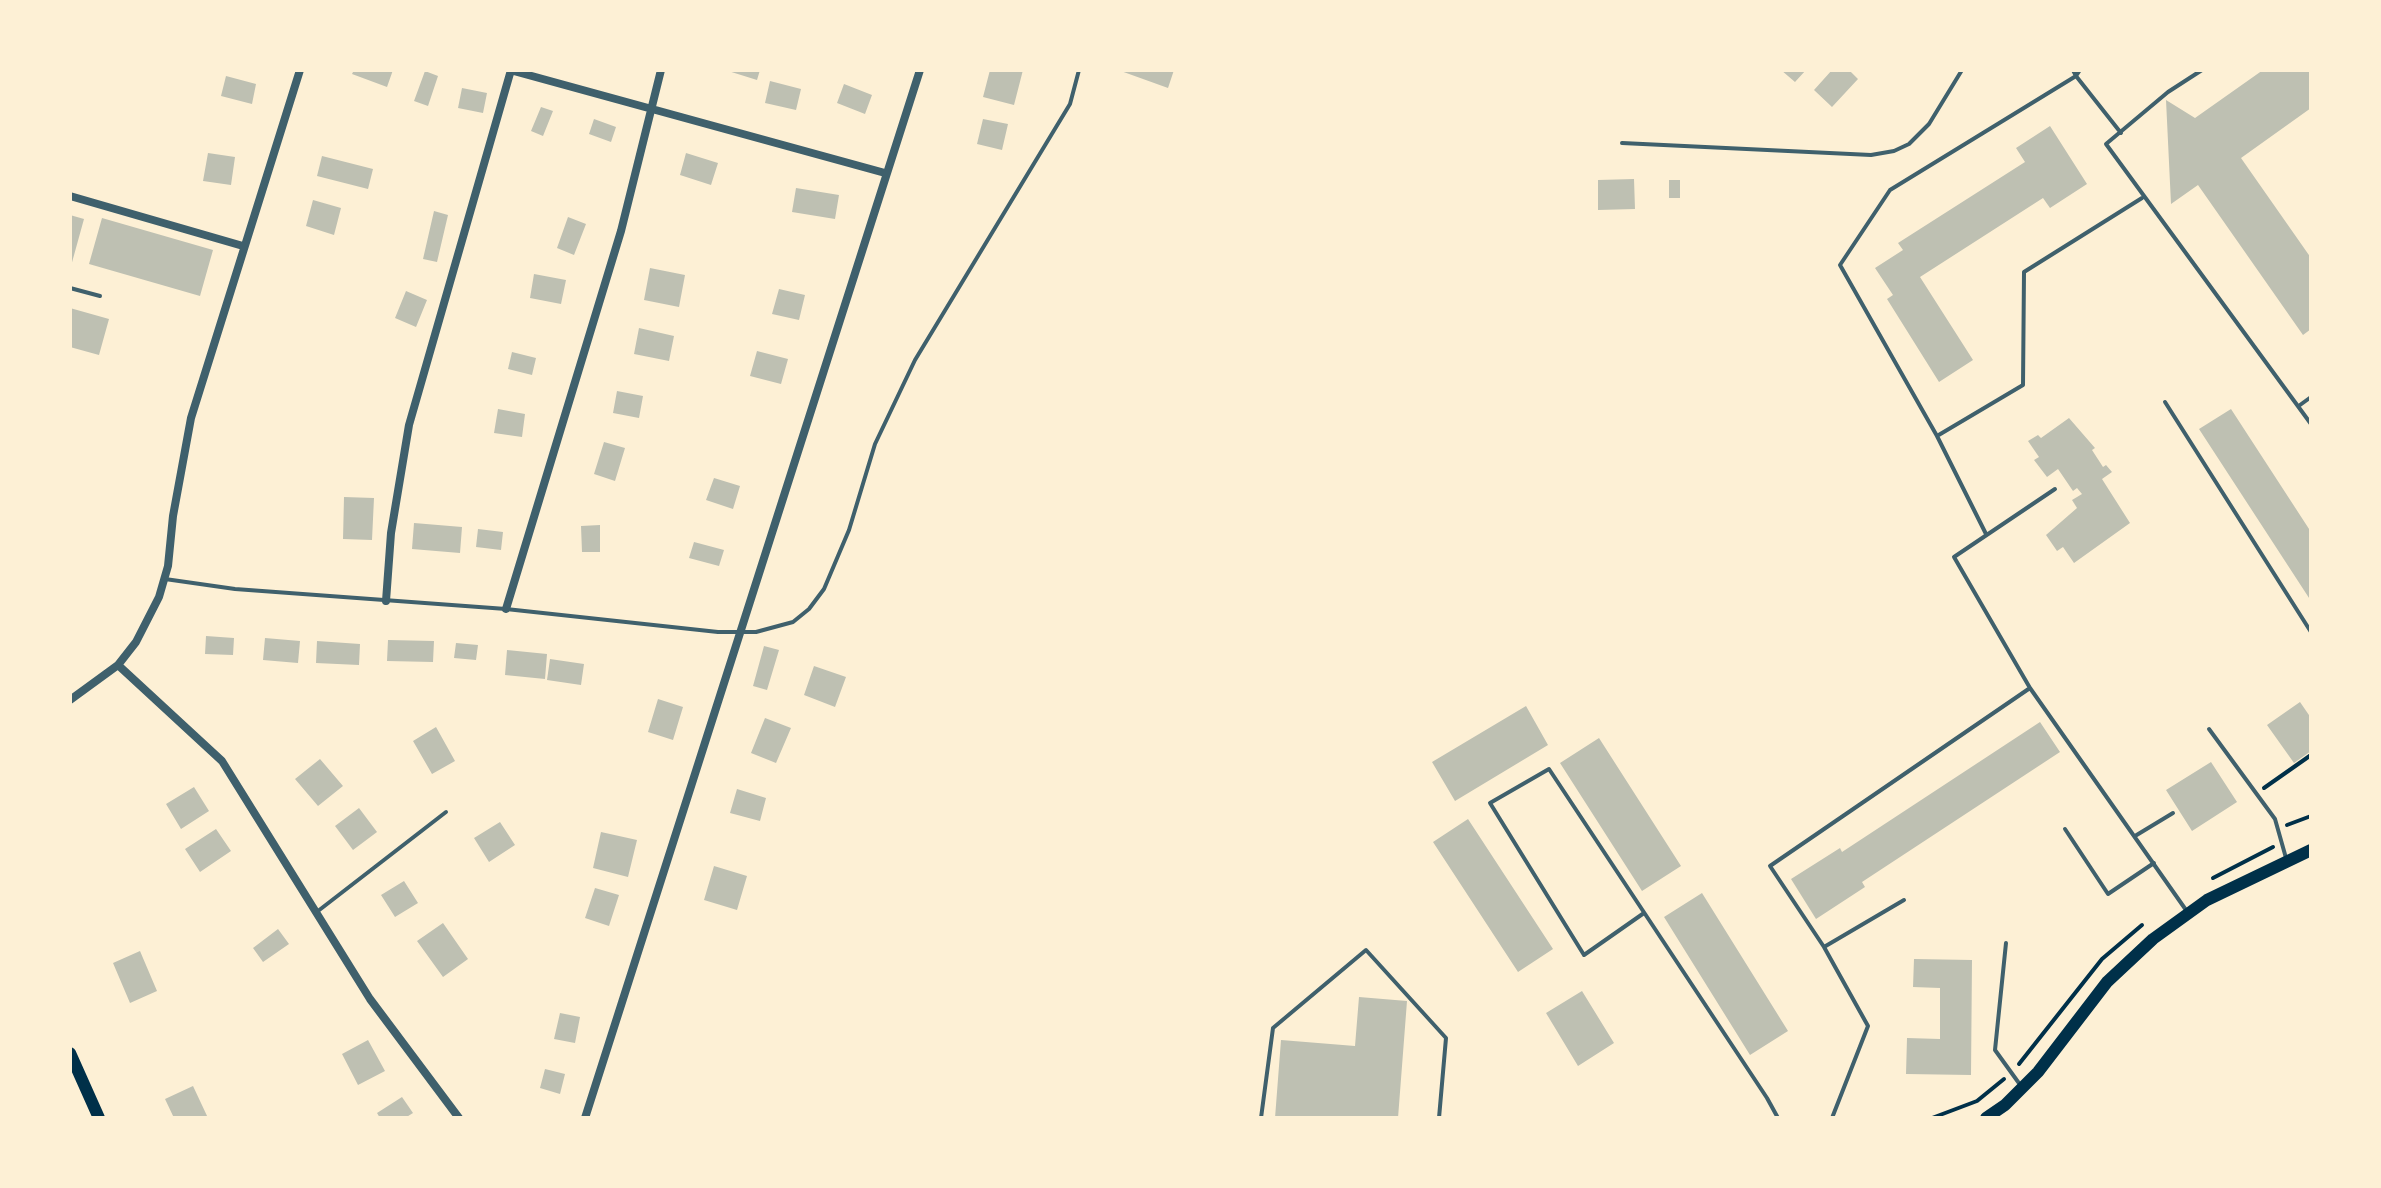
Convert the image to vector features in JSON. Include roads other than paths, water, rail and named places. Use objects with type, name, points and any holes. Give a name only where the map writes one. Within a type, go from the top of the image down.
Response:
[{"type":"main road","points":[[1988,1117],[2022,1088],[2107,982],[2188,912],[2311,850]]},
{"type":"main road","points":[[70,1053],[99,1118]]},
{"type":"street","points":[[70,700],[118,665],[144,628],[165,579],[191,418],[300,70]]},
{"type":"street","points":[[386,601],[391,533],[409,425],[511,70],[885,173]]},
{"type":"street","points":[[506,609],[614,255],[661,70]]},
{"type":"street","points":[[585,1118],[920,70]]},
{"type":"street","points":[[70,196],[243,246]]},
{"type":"street","points":[[118,665],[222,761],[382,1017],[459,1118]]},
{"type":"lane","points":[[165,579],[235,589],[506,609],[742,633],[793,622],[818,600],[842,548],[875,444],[903,383],[949,300],[1070,104],[1079,70]]},
{"type":"lane","points":[[1622,143],[1871,155],[1894,151],[1909,144],[1929,124],[1962,70]]},
{"type":"lane","points":[[1987,534],[1937,436],[1840,265],[1890,190],[2080,70]]},
{"type":"lane","points":[[2202,70],[2168,92],[2106,144],[2142,198],[2300,405],[2311,424]]},
{"type":"lane","points":[[2075,73],[2121,133]]},
{"type":"lane","points":[[1937,436],[2023,385],[2024,272],[2142,198]]},
{"type":"lane","points":[[70,288],[100,296]]},
{"type":"lane","points":[[2300,405],[2311,397]]},
{"type":"lane","points":[[2165,402],[2311,632]]},
{"type":"lane","points":[[2055,489],[1954,557],[2030,688],[2188,912]]},
{"type":"lane","points":[[1832,1118],[1868,1026],[1824,947],[1770,866],[2030,688]]},
{"type":"lane","points":[[2209,729],[2278,829],[2287,860]]},
{"type":"lane","points":[[1644,913],[1584,955],[1490,803],[1549,769],[1644,913],[1778,1118]]},
{"type":"lane","points":[[316,913],[446,812]]},
{"type":"lane","points":[[2135,836],[2173,813]]},
{"type":"lane","points":[[2065,829],[2108,894],[2154,863]]},
{"type":"lane","points":[[1824,947],[1904,900]]},
{"type":"lane","points":[[2006,943],[1995,1050],[2022,1088]]},
{"type":"lane","points":[[1261,1118],[1273,1028],[1366,950],[1446,1038],[1439,1118]]}]
